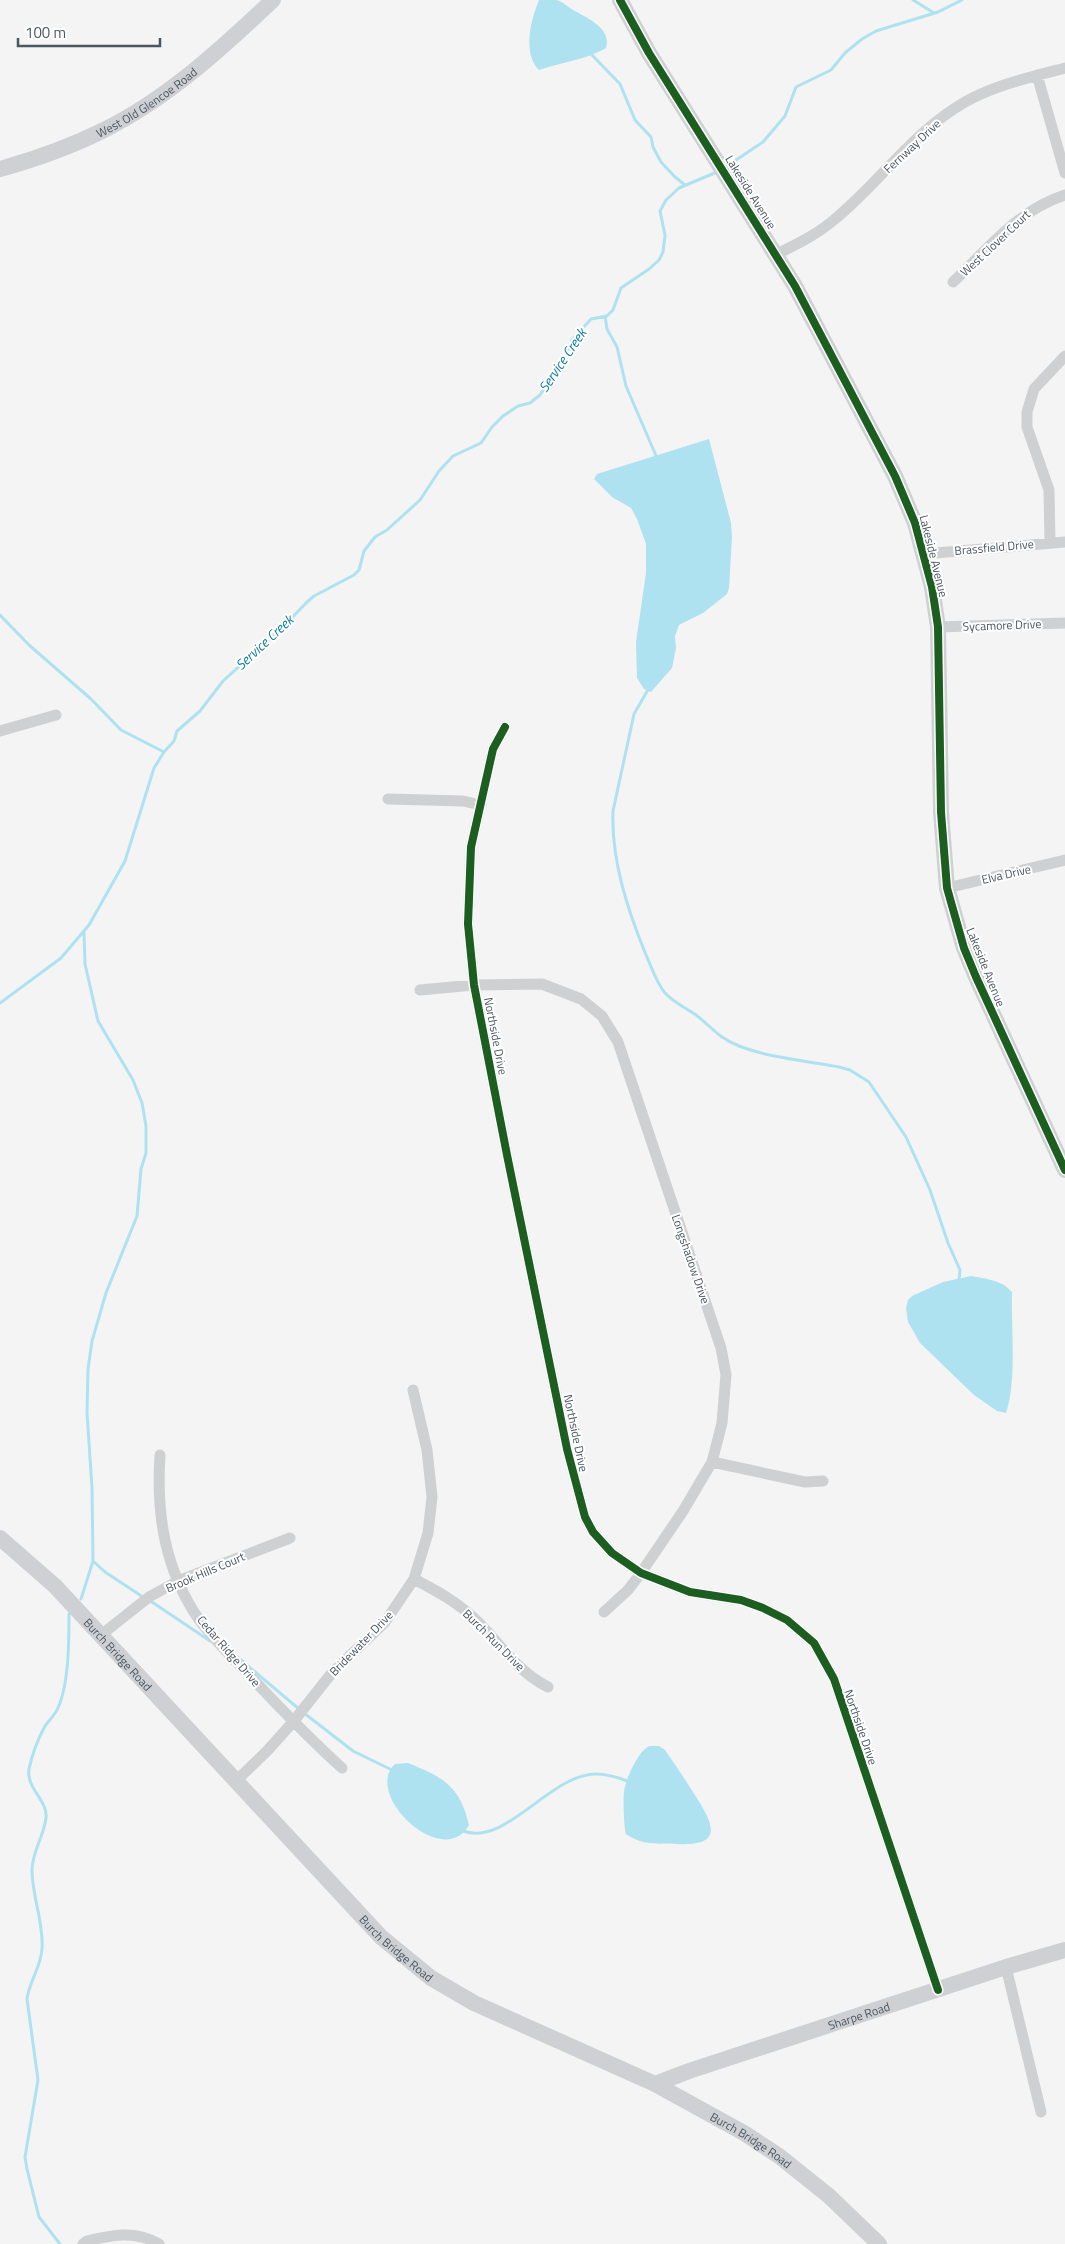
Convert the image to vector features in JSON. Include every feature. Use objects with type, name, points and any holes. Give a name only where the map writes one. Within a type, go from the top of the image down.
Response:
[{"type":"street","name":"West Old Glencoe Road","points":[[0,169],[70,146],[130,116],[190,75],[222,49],[273,0]]},
{"type":"street","name":"Lakeside Avenue","points":[[620,0],[650,53],[777,254],[895,476],[915,523],[924,554],[938,627],[941,812],[947,888],[964,948],[973,970],[1065,1170]]},
{"type":"street","name":"Fernway Drive","points":[[777,254],[811,236],[837,218],[926,131],[944,116],[986,92],[1065,68]]},
{"type":"street","points":[[1038,75],[1065,173]]},
{"type":"street","name":"West Clover Court","points":[[953,282],[1022,216],[1036,206],[1065,194]]},
{"type":"street","points":[[1050,542],[1049,490],[1027,427],[1027,412],[1034,389],[1065,356]]},
{"type":"street","name":"Brassfield Drive","points":[[924,554],[1065,542]]},
{"type":"street","name":"Sycamore Drive","points":[[938,627],[1065,623]]},
{"type":"street","points":[[0,731],[56,715]]},
{"type":"street","name":"Northside Drive","points":[[506,727],[493,749],[471,847],[468,924],[474,985],[567,1449],[585,1517],[593,1532],[612,1553],[641,1573],[690,1592],[741,1600],[764,1608],[787,1620],[814,1643],[834,1679],[938,1990]]},
{"type":"street","points":[[388,799],[454,800],[481,805]]},
{"type":"street","name":"Elva Drive","points":[[947,888],[1065,860]]},
{"type":"street","name":"Longshadow Drive","points":[[420,990],[474,985],[542,984],[581,999],[602,1016],[618,1042],[721,1348],[726,1375],[722,1423],[712,1462],[683,1511],[641,1573],[628,1590],[604,1612]]},
{"type":"street","name":"Bridewater Drive","points":[[236,1781],[293,1722],[331,1674],[385,1622],[414,1579],[428,1533],[432,1497],[427,1450],[413,1390]]},
{"type":"street","name":"Cedar Ridge Drive","points":[[160,1455],[158,1496],[165,1546],[178,1581],[201,1622],[293,1722],[342,1768]]},
{"type":"street","points":[[712,1462],[805,1482],[824,1480]]},
{"type":"street","name":"Burch Bridge Road","points":[[0,1538],[55,1586],[380,1936],[425,1973],[474,2003],[655,2084],[709,2112],[779,2156],[829,2196],[880,2244]]},
{"type":"street","name":"Brook Hills Court","points":[[101,1635],[143,1602],[178,1581],[290,1538]]},
{"type":"street","name":"Burch Run Drive","points":[[414,1579],[443,1594],[461,1607],[478,1622],[519,1667],[548,1687]]},
{"type":"street","name":"Sharpe Road","points":[[655,2084],[689,2071],[1006,1967],[1065,1950]]},
{"type":"street","points":[[1006,1967],[1041,2112]]},
{"type":"street","points":[[83,2244],[87,2241],[117,2234],[143,2237],[159,2244]]},
{"type":"water","points":[[539,0],[556,0],[597,24],[605,35],[607,41],[606,48],[590,55],[539,70],[534,63],[529,45],[533,17]]},
{"type":"water","points":[[709,439],[731,523],[729,588],[727,594],[703,613],[679,625],[675,636],[676,648],[672,668],[651,692],[644,689],[637,678],[636,642],[646,573],[646,544],[631,508],[612,497],[594,479],[597,474]]},
{"type":"water","points":[[971,1276],[999,1282],[1012,1292],[1013,1354],[1011,1386],[1006,1413],[997,1411],[974,1395],[920,1343],[908,1322],[906,1308],[908,1300],[912,1296],[943,1282]]},
{"type":"water","points":[[650,1746],[659,1746],[665,1750],[700,1802],[711,1830],[709,1836],[704,1841],[693,1844],[651,1843],[632,1838],[626,1834],[625,1787],[637,1759]]},
{"type":"water","points":[[408,1763],[440,1778],[455,1792],[461,1801],[469,1825],[457,1837],[442,1839],[426,1834],[410,1823],[397,1809],[389,1793],[388,1777],[395,1764]]},
{"type":"waterway","points":[[913,0],[934,13]]},
{"type":"waterway","name":"Service Creek","points":[[727,166],[763,142],[785,116],[796,87],[831,70],[845,53],[862,39],[876,31],[938,12],[962,0]]},
{"type":"waterway","points":[[592,55],[620,84],[635,120],[651,137],[653,147],[661,162],[685,185]]},
{"type":"waterway","name":"Service Creek","points":[[0,1003],[61,958],[89,925],[125,861],[154,768],[174,741],[177,731],[200,711],[223,681],[285,625],[306,603],[314,596],[354,575],[359,570],[364,551],[375,537],[387,530],[420,500],[439,471],[453,456],[481,443],[492,427],[503,416],[518,406],[530,403],[540,395],[565,357],[572,340],[591,319],[607,316],[613,310],[621,288],[659,260],[663,252],[665,235],[660,211],[666,200],[679,188],[717,172]]},
{"type":"waterway","points":[[605,316],[607,329],[617,347],[626,386],[657,458]]},
{"type":"waterway","points":[[0,615],[29,645],[91,699],[121,730],[164,752]]},
{"type":"waterway","points":[[649,688],[634,714],[613,811],[613,829],[618,866],[627,903],[639,938],[657,980],[668,996],[732,1043],[751,1050],[789,1059],[850,1070],[869,1082],[906,1137],[930,1190],[948,1243],[960,1270],[959,1280]]},
{"type":"waterway","points":[[81,1599],[93,1561],[92,1488],[87,1412],[88,1369],[92,1341],[106,1293],[137,1216],[141,1169],[146,1153],[146,1126],[142,1103],[133,1080],[98,1021],[85,964],[84,933]]},
{"type":"waterway","points":[[93,1561],[105,1572],[143,1597]]},
{"type":"waterway","points":[[149,1600],[210,1641]]},
{"type":"waterway","points":[[60,2244],[39,2217],[25,2157],[38,2080],[27,1999],[40,1962],[42,1949],[41,1929],[32,1870],[46,1818],[44,1806],[31,1783],[29,1769],[40,1736],[57,1711],[62,1698],[68,1662],[69,1614]]},
{"type":"waterway","points":[[241,1660],[299,1709]]},
{"type":"waterway","points":[[304,1713],[353,1751],[392,1770]]},
{"type":"waterway","points":[[463,1831],[479,1833],[495,1829],[512,1820],[562,1785],[579,1777],[600,1774],[630,1782]]},
{"type":"cycle path","points":[[620,0],[649,53],[795,286],[895,476],[915,523],[932,587],[938,627],[941,812],[947,888],[964,948],[976,977],[1065,1170]]},
{"type":"cycle path","points":[[505,727],[493,749],[471,847],[468,924],[474,985],[567,1449],[585,1517],[593,1532],[612,1553],[641,1573],[690,1592],[741,1600],[763,1608],[787,1620],[814,1643],[834,1679],[938,1990]]}]
